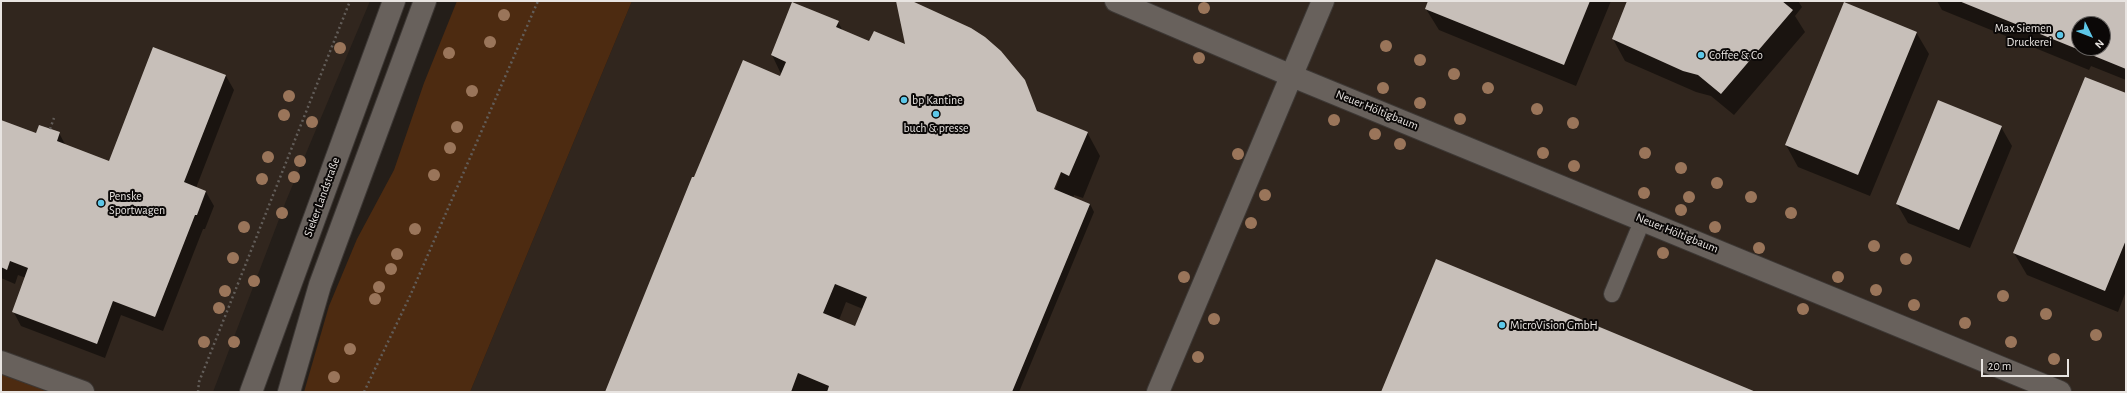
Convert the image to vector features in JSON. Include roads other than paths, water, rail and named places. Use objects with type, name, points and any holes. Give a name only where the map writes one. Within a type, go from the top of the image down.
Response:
[{"type":"street","name":"Sieker Landstraße","points":[[251,392],[394,1]]},
{"type":"street","points":[[289,392],[320,285],[425,1]]},
{"type":"street","name":"Neuer Höltigbaum","points":[[1116,1],[1292,76],[2060,392]]},
{"type":"street","points":[[1158,392],[1323,1]]},
{"type":"street","points":[[1,362],[83,392]]},
{"type":"lane","points":[[1612,294],[1643,220]]},
{"type":"place","name":"Max Siemen Druckerei","points":[[2060,35]]},
{"type":"place","name":"Coffee & Co","points":[[1701,55]]},
{"type":"place","name":"bp Kantine","points":[[904,100]]},
{"type":"place","name":"buch & presse","points":[[936,114]]},
{"type":"place","name":"Penske Sportwagen","points":[[101,203]]},
{"type":"place","name":"MicroVision GmbH","points":[[1502,325]]}]
